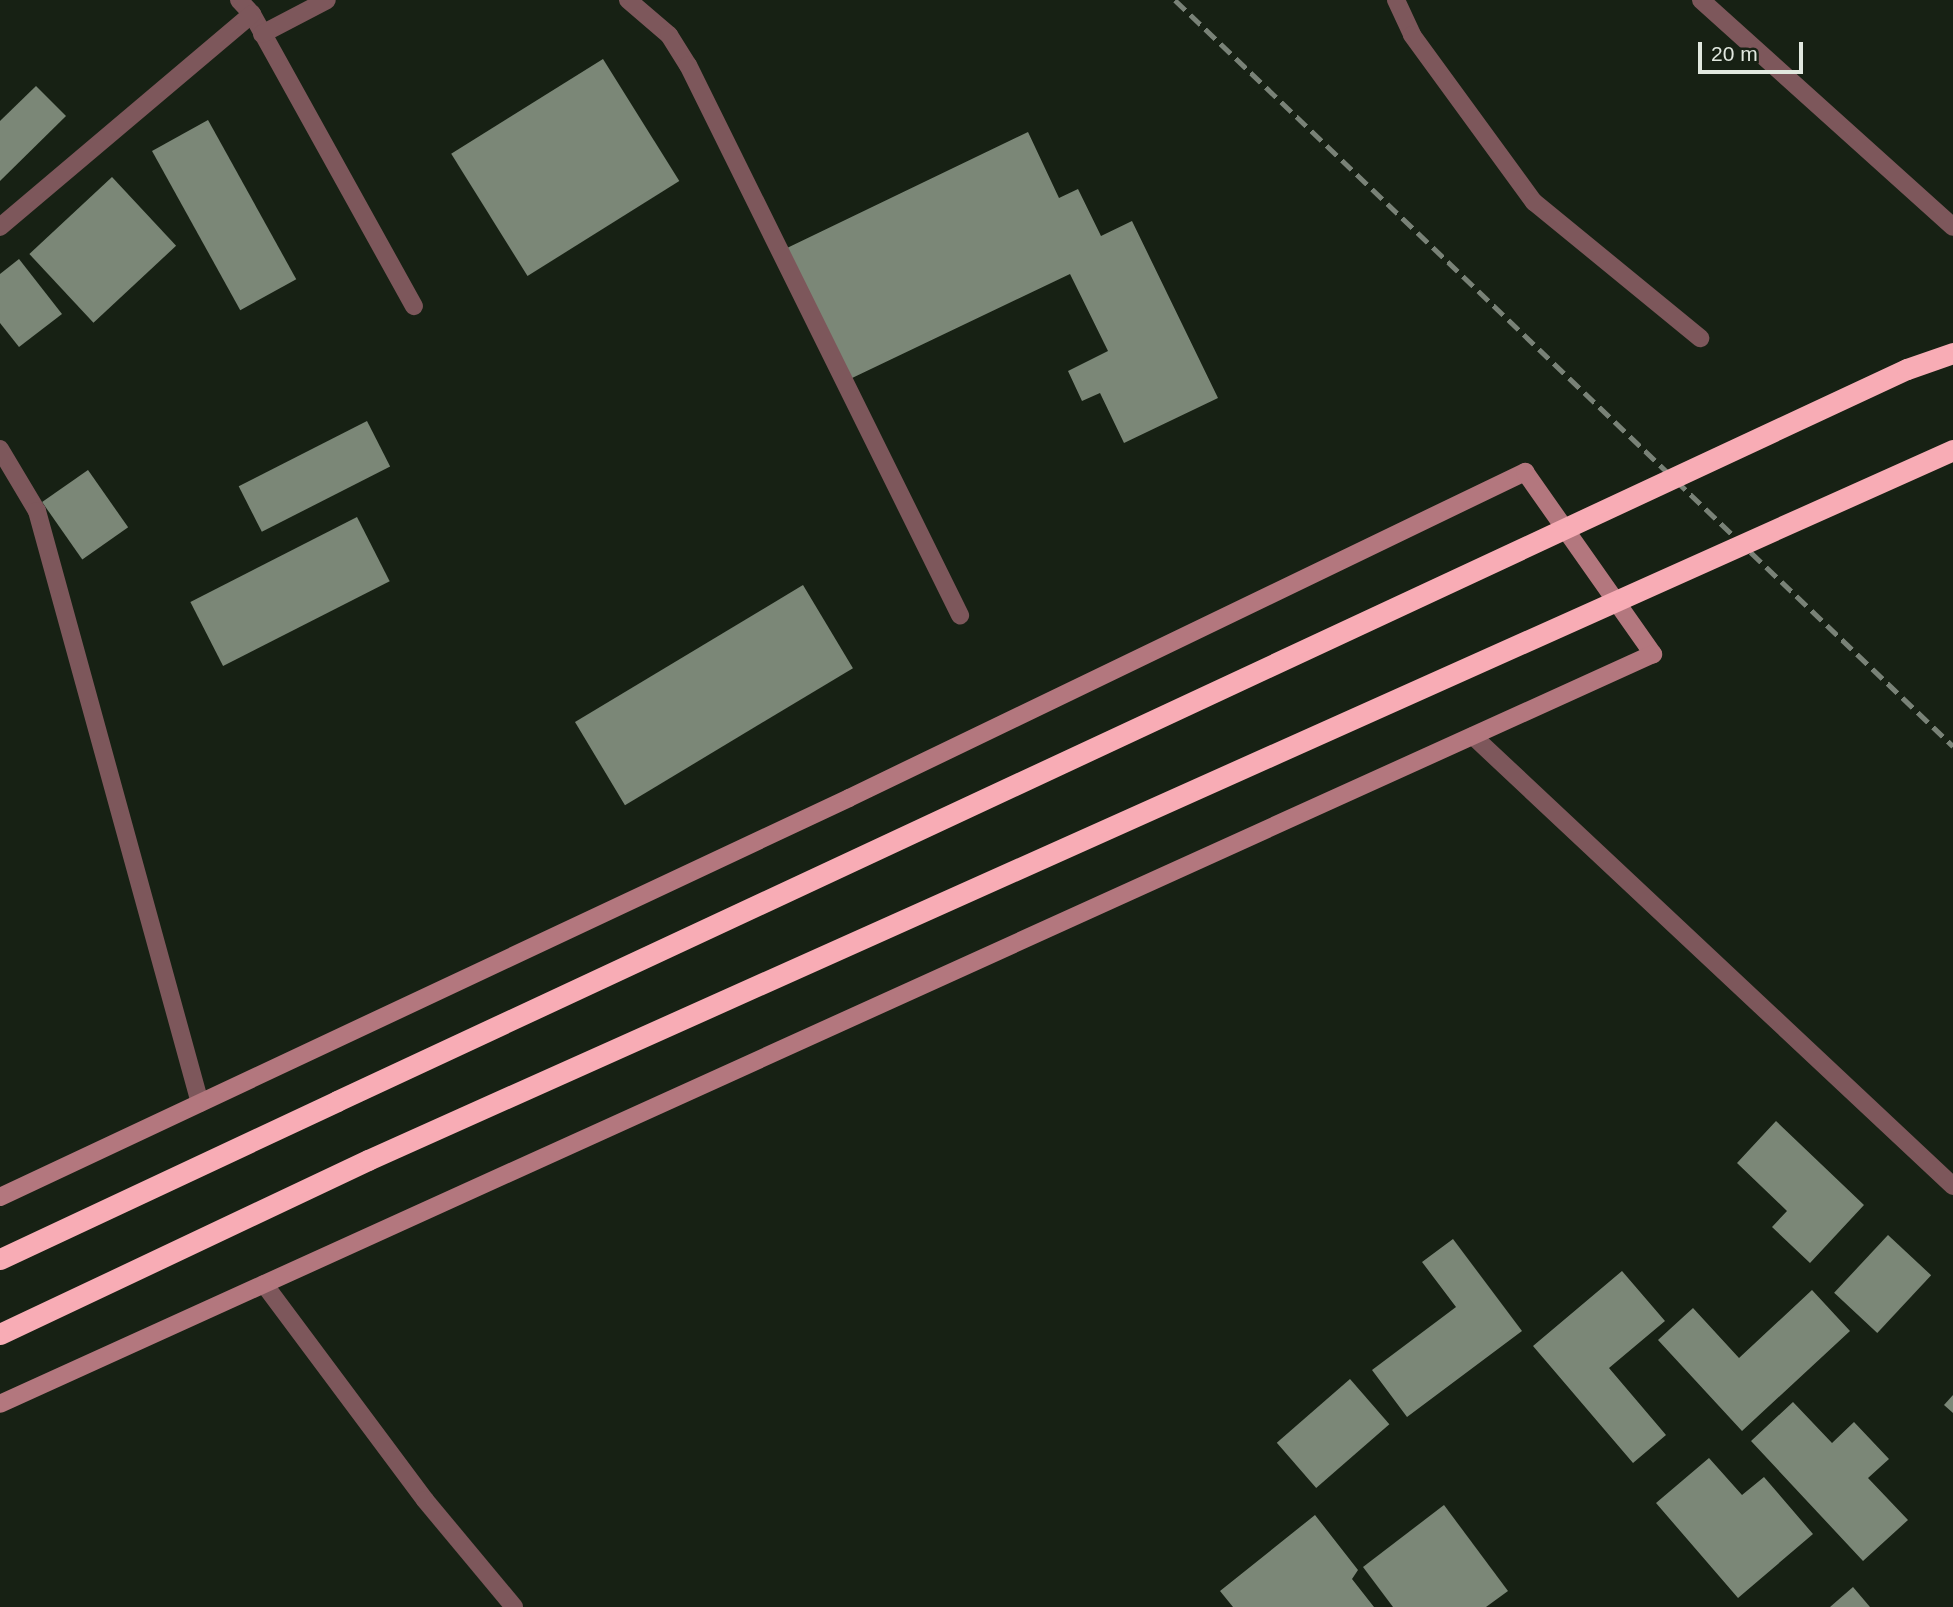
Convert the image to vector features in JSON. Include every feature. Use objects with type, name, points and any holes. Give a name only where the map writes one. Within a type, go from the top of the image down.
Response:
[{"type":"highway","points":[[0,1259],[1907,369],[1953,353]]},
{"type":"highway","points":[[0,1335],[368,1160],[1953,450]]},
{"type":"street","points":[[239,0],[252,14],[414,306]]},
{"type":"street","points":[[262,34],[327,0]]},
{"type":"street","points":[[628,0],[669,35],[688,65],[960,615]]},
{"type":"street","points":[[1396,0],[1412,35],[1534,202],[1700,338]]},
{"type":"street","points":[[1701,0],[1953,227]]},
{"type":"street","points":[[0,227],[252,14]]},
{"type":"street","points":[[0,449],[37,511],[200,1102]]},
{"type":"street","points":[[0,1197],[862,792],[1525,472],[1653,654],[0,1404]]},
{"type":"street","points":[[1473,736],[1953,1186]]},
{"type":"street","points":[[264,1284],[425,1500],[514,1607]]},
{"type":"building","points":[[603,59],[679,181],[528,276],[451,154]]},
{"type":"building","points":[[36,86],[66,116],[0,181],[0,121]]},
{"type":"building","points":[[208,120],[296,279],[240,310],[152,151]]},
{"type":"building","points":[[1028,132],[1059,198],[1078,189],[1101,236],[1132,221],[1218,398],[1124,443],[1100,393],[1082,401],[1068,371],[1108,351],[1070,274],[850,379],[787,248]]},
{"type":"building","points":[[112,177],[176,246],[93,323],[29,254]]},
{"type":"building","points":[[19,259],[62,314],[19,347],[0,323],[0,274]]},
{"type":"building","points":[[367,421],[390,466],[262,532],[239,486]]},
{"type":"building","points":[[88,470],[128,527],[82,559],[42,502]]},
{"type":"building","points":[[357,517],[390,581],[223,666],[190,602]]},
{"type":"building","points":[[803,585],[853,668],[625,805],[575,722]]},
{"type":"building","points":[[1776,1121],[1864,1205],[1810,1263],[1772,1227],[1787,1211],[1737,1163]]},
{"type":"building","points":[[1888,1235],[1931,1275],[1877,1333],[1834,1293]]},
{"type":"building","points":[[1453,1239],[1522,1331],[1407,1417],[1372,1370],[1456,1307],[1422,1262]]},
{"type":"building","points":[[1622,1271],[1665,1321],[1609,1368],[1666,1435],[1633,1463],[1533,1346]]},
{"type":"building","points":[[1812,1290],[1850,1331],[1742,1431],[1658,1340],[1693,1308],[1739,1358]]},
{"type":"building","points":[[1350,1379],[1389,1424],[1316,1488],[1277,1443]]},
{"type":"building","points":[[1953,1395],[1953,1413],[1944,1405]]},
{"type":"building","points":[[1793,1402],[1832,1443],[1854,1422],[1889,1459],[1868,1478],[1908,1520],[1863,1561],[1751,1441]]},
{"type":"building","points":[[1709,1458],[1742,1495],[1764,1477],[1813,1534],[1738,1598],[1656,1503]]},
{"type":"building","points":[[1444,1505],[1508,1591],[1486,1607],[1393,1607],[1363,1567]]},
{"type":"building","points":[[1315,1515],[1358,1570],[1352,1579],[1374,1607],[1233,1607],[1220,1591]]},
{"type":"building","points":[[1853,1587],[1870,1607],[1830,1607]]},
{"type":"railway","points":[[1175,0],[1953,746]]}]
